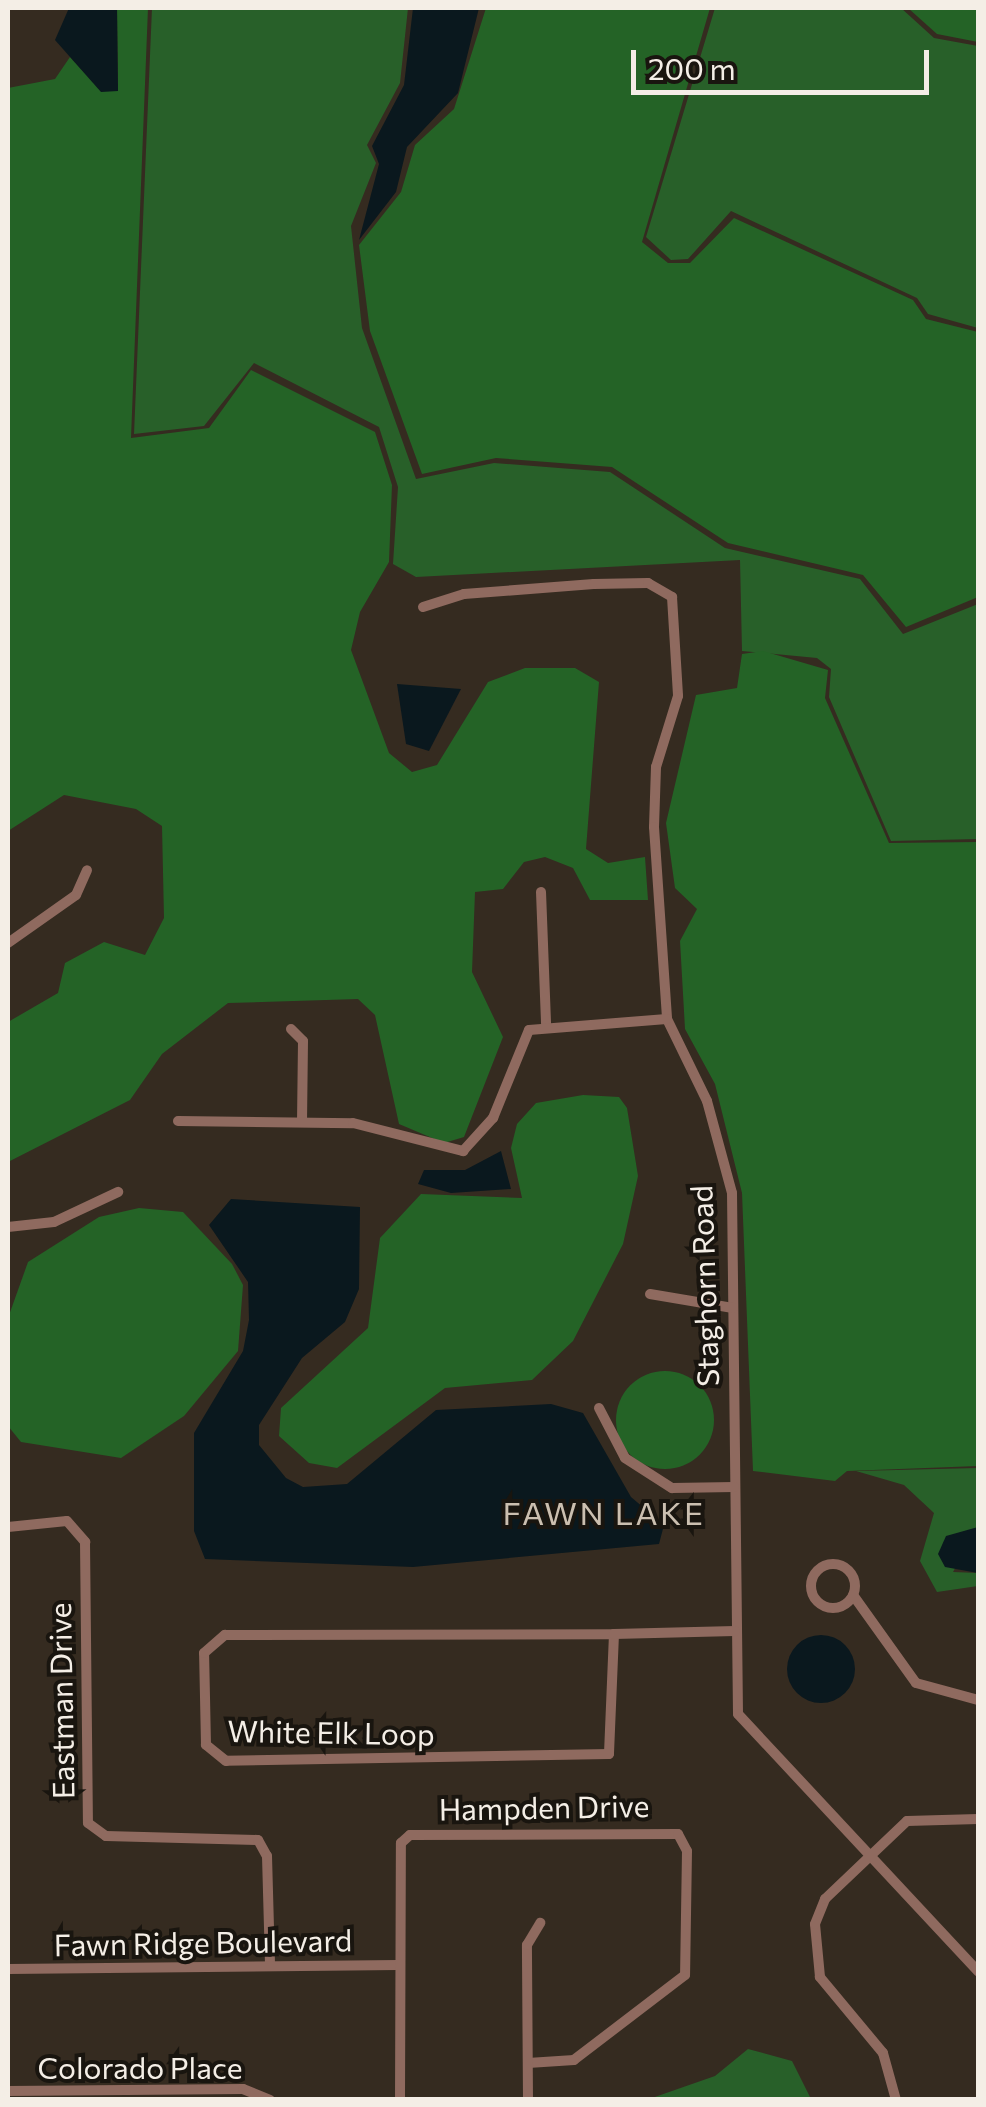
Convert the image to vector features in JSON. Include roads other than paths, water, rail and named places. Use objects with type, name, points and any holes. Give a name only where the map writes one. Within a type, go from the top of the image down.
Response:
[{"type":"street","name":"Staghorn Road","points":[[423,607],[464,594],[594,584],[648,583],[672,598],[678,696],[653,793],[667,1019],[707,1101],[732,1194],[740,1720],[978,1971]]},
{"type":"street","points":[[8,943],[76,895],[87,870]]},
{"type":"street","points":[[541,892],[546,1026]]},
{"type":"street","points":[[178,1121],[353,1123],[464,1151],[493,1118],[514,1048],[546,1026],[667,1019]]},
{"type":"street","points":[[291,1029],[302,1041],[302,1122]]},
{"type":"street","points":[[8,1226],[54,1222],[118,1192]]},
{"type":"street","points":[[650,1294],[733,1308]]},
{"type":"street","points":[[599,1408],[626,1458],[658,1480],[734,1487]]},
{"type":"street","name":"Eastman Drive","points":[[8,1527],[67,1521],[84,1542],[88,1822],[106,1836],[258,1840],[268,1856],[270,1966]]},
{"type":"street","points":[[853,1595],[829,1608],[812,1595],[811,1580],[826,1564],[840,1565],[852,1574],[853,1595],[916,1683],[978,1700]]},
{"type":"street","name":"White Elk Loop","points":[[614,1634],[609,1754],[226,1761],[206,1744],[204,1653],[225,1635],[736,1632]]},
{"type":"street","points":[[896,2100],[882,2053],[836,2000],[813,1951],[826,1899],[867,1855],[906,1822],[978,1819]]},
{"type":"street","name":"Hampden Drive","points":[[400,2100],[397,1854],[410,1835],[678,1834],[687,1851],[685,1975],[574,2060],[528,2063]]},
{"type":"street","points":[[528,2100],[527,1945],[540,1923]]},
{"type":"street","name":"Fawn Ridge Boulevard","points":[[8,1970],[398,1965]]},
{"type":"street","name":"Colorado Place","points":[[8,2091],[243,2089],[270,2100]]},
{"type":"district","name":"FAWN LAKE","points":[[604,1512]]}]
